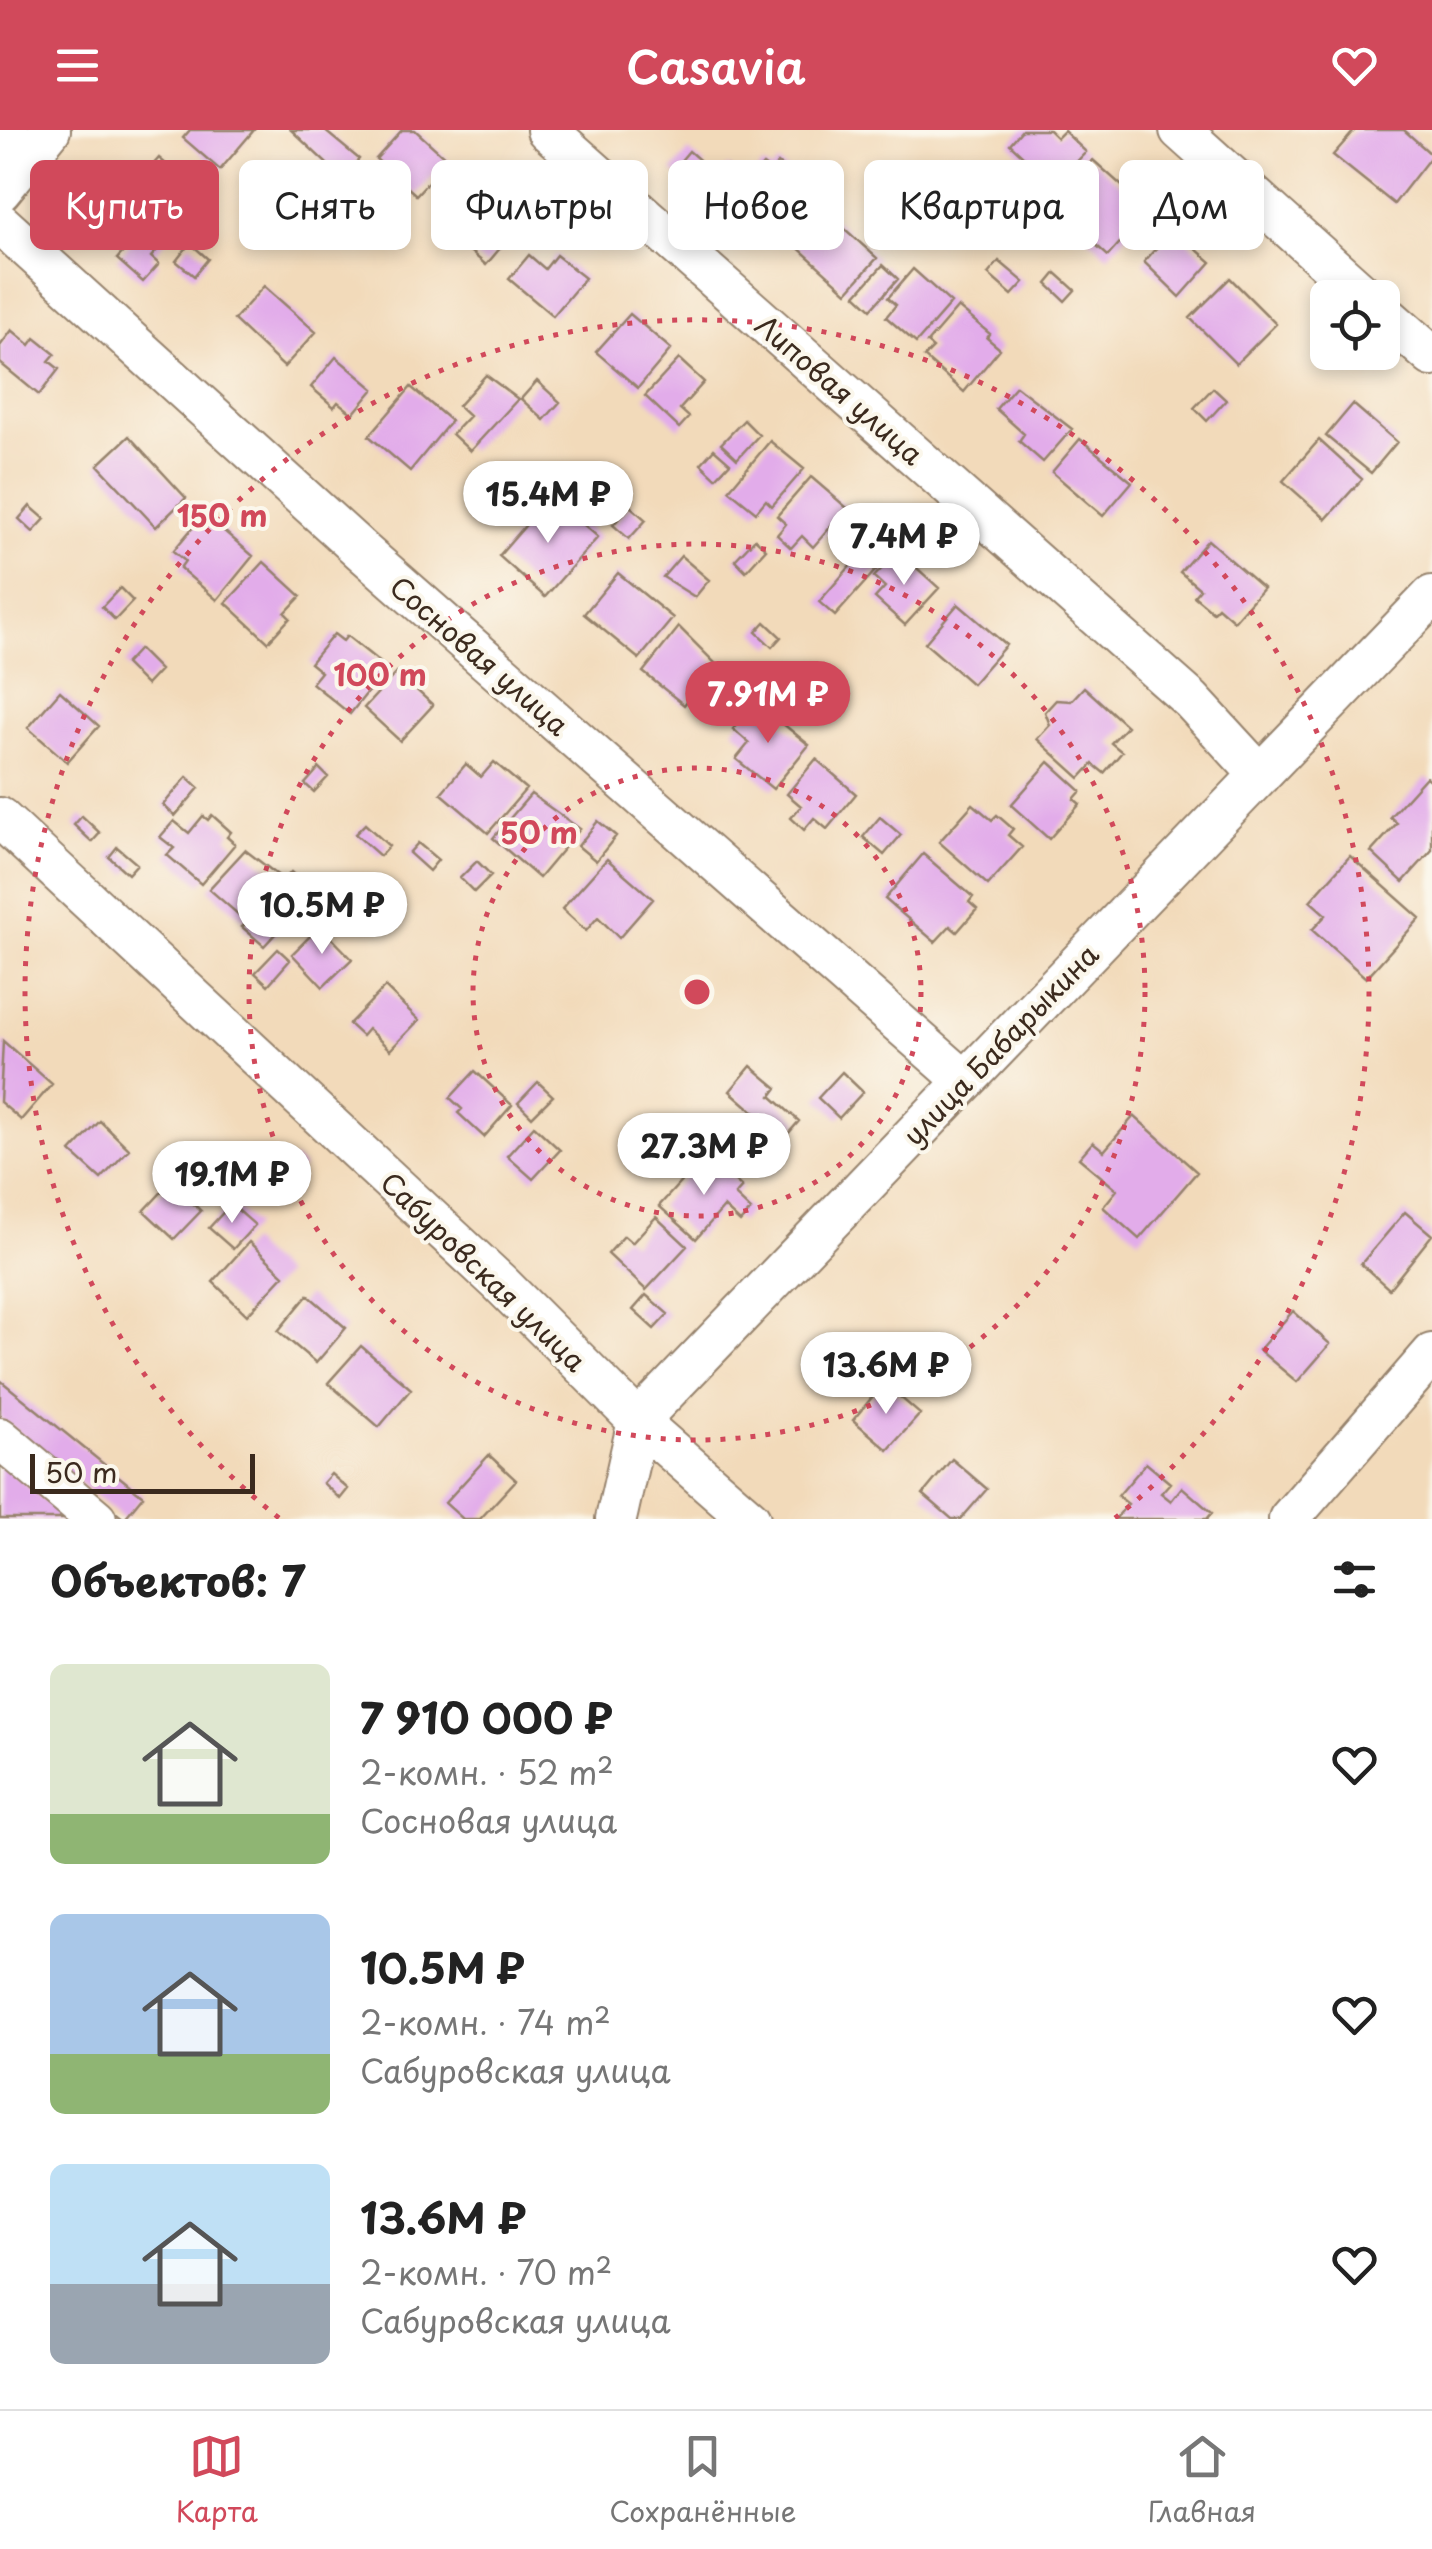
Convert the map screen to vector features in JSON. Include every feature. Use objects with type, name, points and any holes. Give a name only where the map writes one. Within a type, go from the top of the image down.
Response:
[{"type":"street","points":[[0,139],[8,130]]},
{"type":"street","points":[[0,191],[50,130]]},
{"type":"street","name":"Липовая улица","points":[[547,130],[1191,700],[1260,775]]},
{"type":"street","points":[[1180,130],[1347,280]]},
{"type":"street","name":"Сосновая улица","points":[[0,223],[363,552],[964,1080]]},
{"type":"street","points":[[1400,328],[1432,356]]},
{"type":"street","name":"улица Бабарыкина","points":[[638,1421],[1432,596]]},
{"type":"street","name":"Сабуровская улица","points":[[0,818],[500,1284],[638,1421],[750,1519]]},
{"type":"street","points":[[1289,1519],[1426,1372]]},
{"type":"street","points":[[616,1519],[638,1421]]},
{"type":"street","points":[[0,1438],[96,1519]]},
{"type":"building","points":[[190,130],[254,130],[220,170],[219,160],[208,160],[183,138]]},
{"type":"building","points":[[291,130],[324,130],[359,159],[323,160]]},
{"type":"building","points":[[402,130],[415,130],[448,160],[431,160],[431,179],[416,195],[411,190],[411,160],[376,159]]},
{"type":"building","points":[[1022,130],[1049,130],[1057,138],[1064,131],[1086,152],[1078,160],[1027,160],[1010,144]]},
{"type":"building","points":[[1355,130],[1404,130],[1432,155],[1394,204],[1333,155]]},
{"type":"building","points":[[689,151],[699,160],[681,160]]},
{"type":"building","points":[[1099,165],[1119,183],[1119,244],[1108,256],[1099,248]]},
{"type":"building","points":[[844,228],[877,258],[847,292],[801,250],[844,250]]},
{"type":"building","points":[[125,250],[157,250],[151,257],[159,264],[143,282],[117,259]]},
{"type":"building","points":[[185,250],[198,250],[208,259],[194,276],[176,261]]},
{"type":"building","points":[[469,250],[499,250],[486,265]]},
{"type":"building","points":[[1155,250],[1197,250],[1211,262],[1180,297],[1144,262]]},
{"type":"building","points":[[529,255],[545,269],[556,255],[585,278],[553,316],[509,279]]},
{"type":"building","points":[[999,261],[1024,282],[1012,295],[988,274]]},
{"type":"building","points":[[883,265],[898,279],[871,309],[856,295]]},
{"type":"building","points":[[913,269],[951,303],[916,343],[886,317],[896,305],[888,298]]},
{"type":"building","points":[[1056,273],[1075,290],[1065,301],[1047,284]]},
{"type":"building","points":[[1230,278],[1276,324],[1236,364],[1190,318]]},
{"type":"building","points":[[264,286],[316,332],[284,367],[234,320]]},
{"type":"building","points":[[958,307],[990,334],[987,338],[1000,349],[964,392],[924,357],[933,348],[927,343]]},
{"type":"building","points":[[630,314],[671,349],[638,388],[596,352]]},
{"type":"building","points":[[12,330],[30,345],[35,338],[55,354],[49,361],[59,369],[39,395],[0,363],[0,346]]},
{"type":"building","points":[[336,357],[374,389],[353,414],[338,402],[334,407],[311,387]]},
{"type":"building","points":[[679,359],[704,382],[680,409],[689,417],[679,428],[645,396]]},
{"type":"building","points":[[486,375],[518,399],[470,451],[452,434],[469,416],[458,406]]},
{"type":"building","points":[[537,381],[560,402],[544,420],[521,399]]},
{"type":"building","points":[[1016,386],[1072,429],[1043,462],[1019,441],[1024,434],[996,409]]},
{"type":"building","points":[[411,387],[451,421],[410,471],[369,436]]},
{"type":"building","points":[[1213,388],[1226,400],[1207,421],[1194,408]]},
{"type":"building","points":[[1353,404],[1397,442],[1371,473],[1326,436]]},
{"type":"building","points":[[744,420],[759,435],[737,459],[721,444]]},
{"type":"building","points":[[129,436],[186,498],[156,527],[98,465]]},
{"type":"building","points":[[1080,439],[1132,482],[1103,516],[1052,472]]},
{"type":"building","points":[[1319,440],[1362,479],[1326,519],[1283,481]]},
{"type":"building","points":[[770,441],[804,469],[772,506],[766,500],[756,512],[729,490]]},
{"type":"building","points":[[714,449],[730,463],[716,478],[701,464]]},
{"type":"building","points":[[811,477],[847,508],[813,547],[802,536],[791,548],[777,535],[786,524],[777,516]]},
{"type":"building","points":[[551,496],[598,537],[545,597],[499,556]]},
{"type":"building","points":[[30,506],[45,519],[33,532],[19,519]]},
{"type":"building","points":[[630,506],[646,520],[629,539],[613,525]]},
{"type":"building","points":[[200,519],[212,529],[216,524],[253,556],[217,600],[180,568],[185,561],[173,551]]},
{"type":"building","points":[[755,539],[766,549],[746,571],[735,560]]},
{"type":"building","points":[[874,539],[891,553],[835,616],[819,602]]},
{"type":"building","points":[[1208,540],[1263,588],[1234,621],[1218,607],[1213,612],[1194,596],[1200,589],[1180,572]]},
{"type":"building","points":[[898,551],[939,588],[905,625],[875,598],[885,587],[874,577]]},
{"type":"building","points":[[681,556],[709,580],[695,597],[663,577]]},
{"type":"building","points":[[264,562],[301,596],[285,613],[290,618],[268,642],[226,603]]},
{"type":"building","points":[[618,573],[673,618],[639,659],[584,614]]},
{"type":"building","points":[[120,588],[133,601],[115,620],[102,607]]},
{"type":"building","points":[[958,604],[1006,645],[972,684],[925,643]]},
{"type":"building","points":[[765,622],[781,637],[772,647],[756,632]]},
{"type":"building","points":[[679,627],[716,664],[709,673],[719,681],[708,694],[698,687],[684,705],[643,672]]},
{"type":"building","points":[[334,634],[343,641],[347,636],[387,668],[350,714],[312,683],[321,672],[310,663]]},
{"type":"building","points":[[139,649],[160,670],[146,685],[125,664]]},
{"type":"building","points":[[397,672],[433,705],[400,741],[364,708]]},
{"type":"building","points":[[1084,687],[1127,726],[1111,743],[1122,752],[1104,773],[1093,764],[1080,778],[1037,739],[1050,725],[1045,712],[1056,700],[1071,701]]},
{"type":"building","points":[[60,691],[99,726],[67,762],[28,728]]},
{"type":"building","points":[[756,702],[809,745],[773,789],[736,759],[749,743],[733,729]]},
{"type":"building","points":[[816,759],[856,794],[827,829],[814,818],[804,830],[791,818],[801,806],[787,794]]},
{"type":"building","points":[[494,762],[526,789],[488,833],[441,793],[466,764],[481,777]]},
{"type":"building","points":[[1049,762],[1081,791],[1074,799],[1080,804],[1049,839],[1011,805]]},
{"type":"building","points":[[319,768],[328,777],[314,792],[305,784]]},
{"type":"building","points":[[187,777],[199,788],[175,816],[163,805]]},
{"type":"building","points":[[1426,777],[1432,782],[1432,850],[1403,882],[1371,852],[1397,823],[1390,817]]},
{"type":"building","points":[[531,794],[580,829],[539,878],[493,838]]},
{"type":"building","points":[[973,804],[992,820],[997,815],[1013,829],[1008,835],[1022,847],[988,885],[939,842]]},
{"type":"building","points":[[212,815],[231,832],[227,837],[235,844],[201,884],[167,855],[174,848],[160,837],[174,821],[189,833],[203,816],[208,820]]},
{"type":"building","points":[[82,816],[100,833],[92,842],[74,825]]},
{"type":"building","points":[[880,817],[901,835],[884,855],[863,837]]},
{"type":"building","points":[[598,821],[616,836],[596,861],[578,846]]},
{"type":"building","points":[[365,824],[389,846],[380,856],[355,834]]},
{"type":"building","points":[[418,843],[438,860],[429,871],[409,853]]},
{"type":"building","points":[[117,847],[137,864],[128,874],[109,857]]},
{"type":"building","points":[[245,850],[284,880],[291,872],[307,887],[290,906],[274,891],[265,900],[288,920],[264,946],[242,927],[247,922],[209,889]]},
{"type":"building","points":[[923,854],[973,897],[969,902],[977,909],[957,932],[950,926],[935,942],[885,899]]},
{"type":"building","points":[[1350,856],[1420,918],[1366,978],[1312,930],[1326,915],[1310,901]]},
{"type":"building","points":[[607,859],[653,899],[619,938],[598,917],[586,931],[562,909]]},
{"type":"building","points":[[477,861],[491,875],[474,892],[460,878]]},
{"type":"building","points":[[320,926],[352,959],[323,987],[292,954]]},
{"type":"building","points":[[278,949],[290,960],[268,985],[255,973]]},
{"type":"building","points":[[385,987],[419,1020],[390,1050],[368,1029],[362,1036],[349,1024]]},
{"type":"building","points":[[3,1041],[52,1084],[21,1120],[0,1102]]},
{"type":"building","points":[[751,1066],[777,1088],[771,1096],[799,1121],[775,1149],[784,1157],[771,1172],[739,1144],[750,1131],[744,1126],[755,1113],[730,1091]]},
{"type":"building","points":[[475,1071],[512,1105],[484,1137],[458,1113],[462,1109],[450,1098]]},
{"type":"building","points":[[842,1072],[863,1092],[839,1118],[818,1098]]},
{"type":"building","points":[[538,1082],[553,1096],[532,1117],[518,1103]]},
{"type":"building","points":[[1134,1116],[1197,1172],[1139,1239],[1103,1207],[1117,1190],[1079,1158],[1093,1142],[1104,1151]]},
{"type":"building","points":[[100,1121],[129,1149],[101,1179],[71,1152]]},
{"type":"building","points":[[534,1126],[560,1150],[533,1179],[507,1156]]},
{"type":"building","points":[[706,1154],[742,1187],[735,1195],[751,1210],[740,1222],[724,1207],[696,1239],[659,1206]]},
{"type":"building","points":[[294,1159],[303,1167],[287,1184],[279,1177]]},
{"type":"building","points":[[171,1182],[201,1211],[174,1239],[144,1211]]},
{"type":"building","points":[[231,1204],[255,1225],[233,1249],[209,1228]]},
{"type":"building","points":[[1405,1212],[1432,1235],[1389,1289],[1361,1264]]},
{"type":"building","points":[[656,1217],[687,1246],[646,1290],[608,1254],[624,1236],[632,1243]]},
{"type":"building","points":[[249,1242],[284,1275],[247,1315],[213,1282]]},
{"type":"building","points":[[308,1295],[346,1328],[316,1363],[278,1331]]},
{"type":"building","points":[[646,1295],[668,1314],[654,1329],[633,1310]]},
{"type":"building","points":[[1293,1311],[1330,1344],[1297,1382],[1259,1350]]},
{"type":"building","points":[[361,1346],[411,1389],[379,1427],[328,1383]]},
{"type":"building","points":[[0,1380],[143,1496],[124,1519],[0,1418]]},
{"type":"building","points":[[884,1383],[920,1414],[888,1450],[853,1420]]},
{"type":"building","points":[[489,1455],[516,1480],[480,1519],[463,1519],[445,1503]]},
{"type":"building","points":[[952,1459],[987,1489],[961,1519],[952,1519],[923,1494]]},
{"type":"building","points":[[0,1463],[67,1519],[0,1519]]},
{"type":"building","points":[[1146,1463],[1170,1483],[1161,1493],[1171,1501],[1182,1487],[1212,1513],[1207,1519],[1115,1519],[1128,1504],[1118,1496]]},
{"type":"building","points":[[331,1474],[348,1489],[340,1499],[323,1483]]}]
